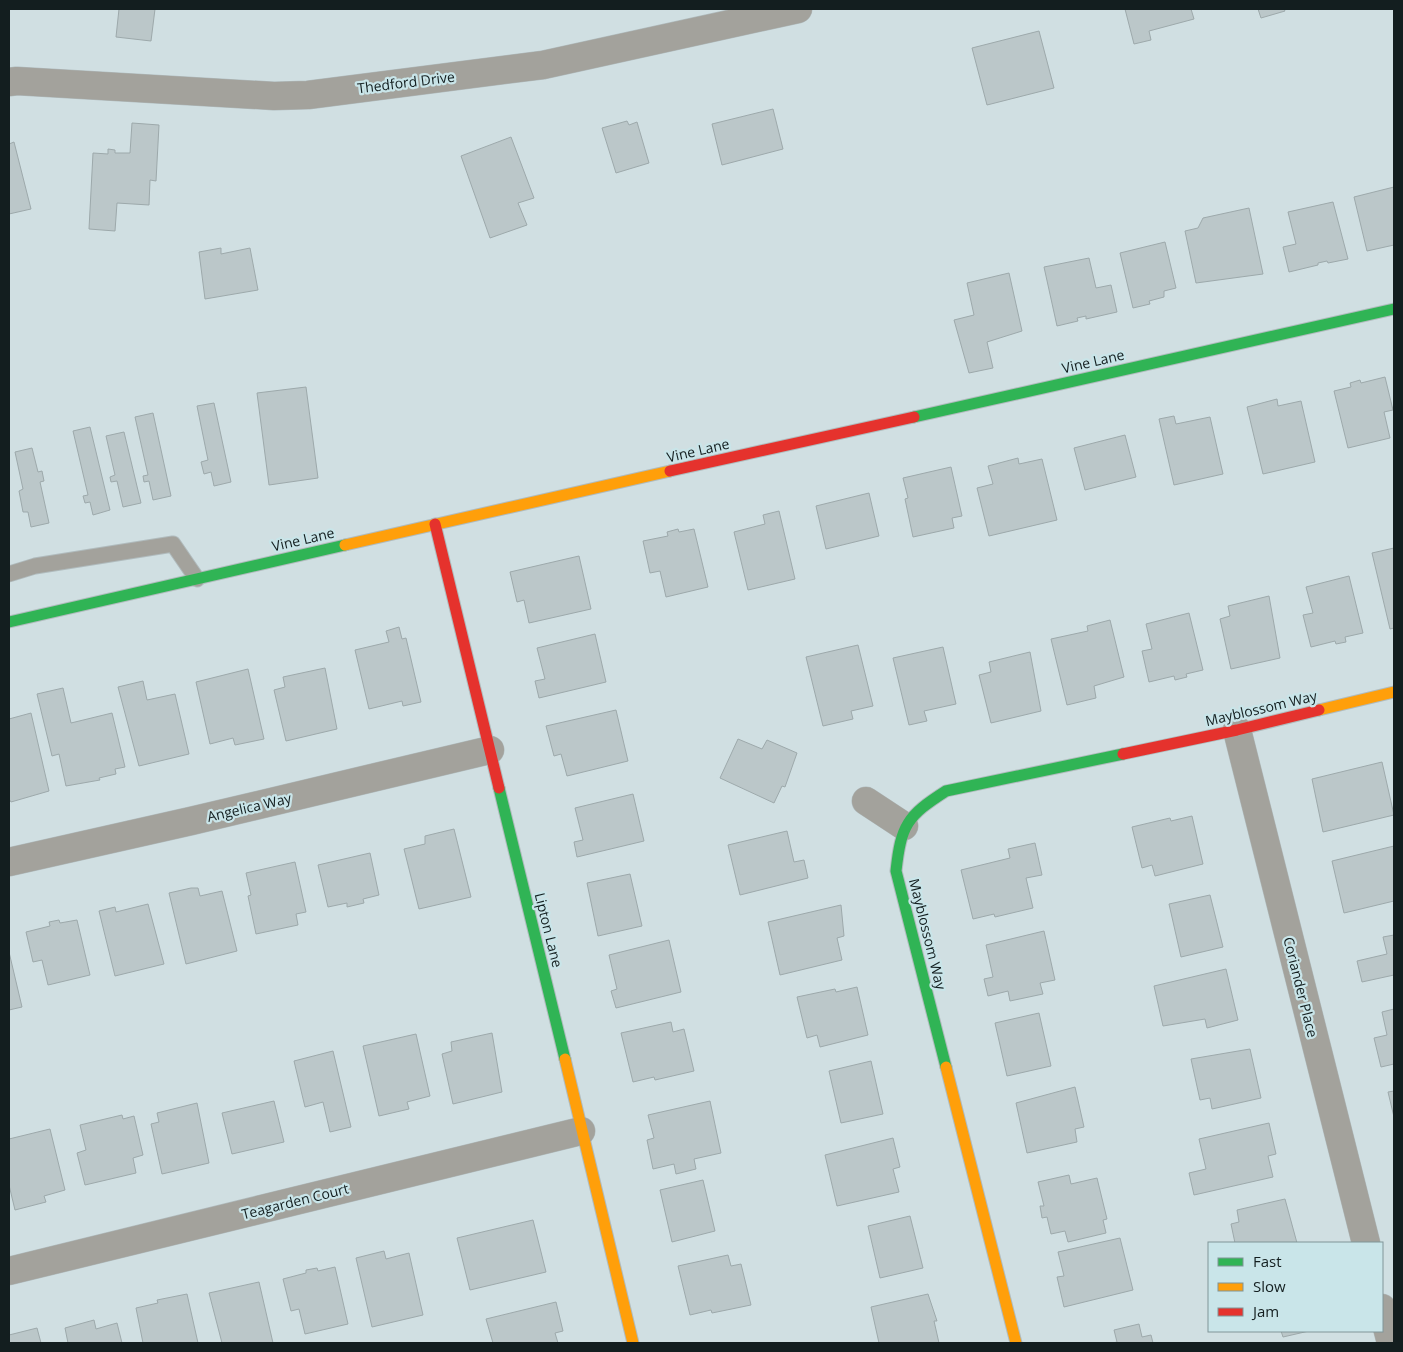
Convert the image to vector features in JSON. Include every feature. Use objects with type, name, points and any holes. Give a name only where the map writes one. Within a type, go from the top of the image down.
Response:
[{"type":"street","name":"Thedford Drive","points":[[9,82],[27,81],[274,96],[308,95],[543,65],[798,9]]},
{"type":"street","name":"Vine Lane","points":[[9,622],[435,524],[1394,309]]},
{"type":"street","name":"Lipton Lane","points":[[435,524],[633,1343]]},
{"type":"street","name":"Mayblossom Way","points":[[1016,1343],[896,871],[899,845],[904,826],[920,807],[946,791],[1237,730],[1394,692]]},
{"type":"street","name":"Coriander Place","points":[[1237,730],[1366,1242]]},
{"type":"street","name":"Angelica Way","points":[[9,862],[490,750]]},
{"type":"street","points":[[866,801],[904,826]]},
{"type":"street","name":"Teagarden Court","points":[[9,1271],[582,1131]]},
{"type":"street","points":[[1383,1312],[1391,1343]]},
{"type":"lane","points":[[9,574],[34,566],[173,544],[198,579]]},
{"type":"building","points":[[119,9],[155,9],[151,41],[116,37]]},
{"type":"building","points":[[1125,9],[1191,9],[1194,19],[1149,31],[1151,40],[1134,44]]},
{"type":"building","points":[[1258,9],[1284,9],[1285,11],[1261,18]]},
{"type":"building","points":[[1039,31],[1054,88],[987,105],[972,48]]},
{"type":"building","points":[[773,109],[783,149],[722,165],[712,124]]},
{"type":"building","points":[[627,121],[629,125],[637,122],[649,163],[616,173],[602,128]]},
{"type":"building","points":[[132,123],[159,125],[156,181],[150,180],[149,205],[117,203],[115,231],[89,229],[93,153],[108,154],[108,149],[115,150],[115,153],[130,153]]},
{"type":"building","points":[[511,137],[534,198],[518,203],[527,225],[490,238],[461,156]]},
{"type":"building","points":[[14,142],[31,209],[9,214],[9,144]]},
{"type":"building","points":[[1394,187],[1394,245],[1367,251],[1354,197]]},
{"type":"building","points":[[1333,202],[1348,259],[1328,263],[1327,261],[1289,272],[1283,247],[1296,244],[1288,212]]},
{"type":"building","points":[[1249,208],[1263,274],[1196,283],[1185,231],[1198,228],[1203,218]]},
{"type":"building","points":[[1165,242],[1176,288],[1164,291],[1164,297],[1149,301],[1150,304],[1133,308],[1120,253]]},
{"type":"building","points":[[221,248],[221,254],[250,248],[258,290],[205,299],[199,252]]},
{"type":"building","points":[[1089,258],[1096,288],[1111,285],[1117,312],[1086,319],[1086,316],[1077,318],[1078,321],[1057,326],[1044,267]]},
{"type":"building","points":[[1009,273],[1022,331],[987,342],[993,368],[969,373],[954,320],[974,315],[967,283]]},
{"type":"building","points":[[1385,377],[1393,410],[1384,412],[1390,438],[1348,448],[1334,391],[1351,387],[1350,383],[1360,380],[1361,383]]},
{"type":"building","points":[[306,387],[318,478],[269,485],[257,393]]},
{"type":"building","points":[[1277,399],[1278,406],[1301,401],[1315,462],[1263,474],[1247,407]]},
{"type":"building","points":[[214,403],[231,482],[214,486],[211,472],[204,474],[201,462],[208,460],[197,406]]},
{"type":"building","points":[[153,413],[171,496],[153,500],[149,481],[144,482],[143,476],[148,475],[135,417]]},
{"type":"building","points":[[1174,416],[1176,424],[1210,417],[1223,474],[1174,485],[1159,419]]},
{"type":"building","points":[[90,427],[110,510],[93,515],[90,502],[85,503],[83,496],[88,495],[73,431]]},
{"type":"building","points":[[124,432],[141,503],[123,507],[117,481],[111,482],[110,477],[115,475],[106,436]]},
{"type":"building","points":[[1125,435],[1136,477],[1085,490],[1074,448]]},
{"type":"building","points":[[32,448],[38,472],[42,471],[44,481],[40,482],[49,523],[31,527],[28,512],[23,512],[19,491],[23,489],[15,452]]},
{"type":"building","points":[[1018,458],[1019,464],[1042,459],[1057,520],[989,536],[977,488],[993,484],[988,466]]},
{"type":"building","points":[[951,467],[962,516],[952,518],[954,528],[913,537],[905,499],[908,498],[903,478]]},
{"type":"building","points":[[869,493],[879,536],[826,549],[816,506]]},
{"type":"building","points":[[779,511],[795,579],[748,590],[734,532],[765,524],[763,515]]},
{"type":"building","points":[[678,529],[679,532],[694,529],[708,587],[666,597],[660,571],[650,573],[643,541],[668,536],[667,532]]},
{"type":"building","points":[[1394,548],[1394,628],[1390,629],[1372,553]]},
{"type":"building","points":[[579,556],[591,609],[529,623],[524,600],[517,602],[510,572]]},
{"type":"building","points":[[1349,576],[1363,633],[1345,637],[1346,642],[1336,644],[1335,641],[1311,647],[1303,615],[1313,613],[1306,587]]},
{"type":"building","points":[[1269,596],[1280,658],[1231,669],[1220,619],[1230,616],[1228,606]]},
{"type":"building","points":[[1189,613],[1203,670],[1186,674],[1187,677],[1175,680],[1174,676],[1149,682],[1142,651],[1152,649],[1146,624]]},
{"type":"building","points":[[1110,620],[1124,677],[1094,686],[1096,698],[1067,705],[1051,639],[1088,631],[1087,626]]},
{"type":"building","points":[[399,627],[402,639],[406,638],[421,702],[403,706],[402,701],[369,709],[355,650],[389,642],[386,631]]},
{"type":"building","points":[[595,634],[606,682],[539,698],[535,681],[545,679],[537,648]]},
{"type":"building","points":[[858,645],[873,706],[851,711],[853,719],[823,726],[806,657]]},
{"type":"building","points":[[943,647],[956,704],[924,711],[927,721],[909,725],[893,658]]},
{"type":"building","points":[[1030,652],[1041,711],[991,723],[979,675],[991,672],[989,662]]},
{"type":"building","points":[[325,668],[337,729],[286,741],[274,690],[285,687],[283,677]]},
{"type":"building","points":[[248,669],[264,739],[235,745],[233,738],[210,744],[196,682]]},
{"type":"building","points":[[143,681],[147,700],[175,694],[189,754],[139,766],[118,687]]},
{"type":"building","points":[[63,688],[71,723],[112,713],[125,767],[115,769],[116,774],[99,778],[100,780],[66,786],[59,754],[52,756],[37,694]]},
{"type":"building","points":[[616,710],[628,761],[567,776],[561,754],[554,756],[546,726]]},
{"type":"building","points":[[31,713],[49,791],[11,802],[9,799],[9,719]]},
{"type":"building","points":[[738,739],[762,749],[767,740],[797,753],[785,787],[782,786],[774,803],[720,778]]},
{"type":"building","points":[[1382,762],[1394,815],[1323,832],[1312,779]]},
{"type":"building","points":[[633,794],[644,841],[577,857],[574,842],[583,840],[575,808]]},
{"type":"building","points":[[1192,816],[1203,864],[1155,876],[1152,865],[1142,868],[1132,827],[1170,818],[1171,821]]},
{"type":"building","points":[[454,829],[471,897],[419,909],[404,849],[425,844],[425,836]]},
{"type":"building","points":[[787,831],[794,862],[804,860],[808,878],[740,895],[728,845]]},
{"type":"building","points":[[1035,843],[1042,875],[1026,878],[1033,908],[995,917],[994,914],[973,919],[961,870],[1010,858],[1008,849]]},
{"type":"building","points":[[1394,846],[1394,901],[1344,913],[1332,861]]},
{"type":"building","points":[[370,853],[379,895],[363,899],[364,903],[347,907],[347,903],[328,907],[318,865]]},
{"type":"building","points":[[295,862],[306,912],[296,914],[298,925],[256,934],[248,896],[251,895],[246,873]]},
{"type":"building","points":[[630,874],[642,926],[598,936],[587,883]]},
{"type":"building","points":[[198,888],[200,896],[222,891],[237,951],[186,964],[169,893]]},
{"type":"building","points":[[1210,895],[1223,947],[1181,957],[1169,904]]},
{"type":"building","points":[[148,904],[164,964],[115,976],[99,911],[115,907],[116,912]]},
{"type":"building","points":[[841,905],[844,936],[837,938],[842,960],[780,975],[768,922]]},
{"type":"building","points":[[59,920],[60,923],[77,920],[90,975],[48,985],[42,960],[33,962],[26,932],[50,926],[49,922]]},
{"type":"building","points":[[1044,931],[1055,980],[1040,983],[1043,994],[1010,1001],[1008,991],[988,996],[984,979],[993,977],[986,945]]},
{"type":"building","points":[[1394,935],[1394,975],[1362,982],[1357,961],[1387,954],[1383,937]]},
{"type":"building","points":[[669,940],[681,992],[616,1008],[611,991],[617,989],[609,955]]},
{"type":"building","points":[[9,952],[22,1007],[9,1010]]},
{"type":"building","points":[[1226,969],[1238,1020],[1207,1028],[1205,1019],[1163,1026],[1154,986]]},
{"type":"building","points":[[857,987],[868,1035],[820,1047],[817,1035],[807,1038],[797,997],[835,989],[836,992]]},
{"type":"building","points":[[1394,1009],[1394,1064],[1381,1067],[1374,1038],[1387,1035],[1382,1012]]},
{"type":"building","points":[[1039,1013],[1051,1066],[1007,1076],[995,1023]]},
{"type":"building","points":[[671,1022],[673,1032],[684,1029],[694,1071],[655,1080],[654,1077],[633,1082],[621,1033]]},
{"type":"building","points":[[492,1033],[502,1092],[453,1104],[442,1054],[452,1051],[451,1042]]},
{"type":"building","points":[[416,1034],[430,1096],[407,1102],[409,1109],[379,1116],[363,1046]]},
{"type":"building","points":[[1250,1049],[1261,1098],[1212,1109],[1210,1098],[1200,1100],[1191,1059]]},
{"type":"building","points":[[333,1051],[351,1127],[330,1132],[323,1102],[305,1107],[294,1061]]},
{"type":"building","points":[[871,1061],[883,1114],[841,1123],[829,1071]]},
{"type":"building","points":[[1075,1087],[1084,1127],[1075,1129],[1077,1142],[1027,1153],[1016,1103]]},
{"type":"building","points":[[1394,1091],[1394,1117],[1388,1092]]},
{"type":"building","points":[[274,1101],[284,1142],[232,1154],[222,1113]]},
{"type":"building","points":[[710,1101],[721,1153],[694,1159],[696,1169],[676,1174],[674,1164],[653,1169],[647,1140],[654,1138],[648,1115]]},
{"type":"building","points":[[197,1103],[209,1163],[162,1174],[151,1124],[159,1122],[157,1113]]},
{"type":"building","points":[[122,1115],[123,1119],[134,1116],[143,1155],[133,1158],[136,1173],[85,1185],[77,1153],[86,1150],[80,1125]]},
{"type":"building","points":[[1269,1123],[1276,1154],[1268,1156],[1273,1177],[1194,1195],[1189,1173],[1206,1169],[1199,1139]]},
{"type":"building","points":[[50,1129],[65,1190],[44,1196],[46,1202],[15,1210],[9,1185],[9,1139]]},
{"type":"building","points":[[893,1138],[900,1167],[893,1169],[899,1192],[837,1206],[825,1155]]},
{"type":"building","points":[[1069,1175],[1071,1184],[1097,1178],[1107,1219],[1103,1220],[1106,1233],[1068,1242],[1065,1231],[1051,1234],[1047,1217],[1042,1218],[1040,1206],[1044,1206],[1038,1182]]},
{"type":"building","points":[[703,1180],[715,1231],[672,1242],[660,1190]]},
{"type":"building","points":[[1285,1199],[1297,1242],[1235,1242],[1231,1224],[1239,1222],[1237,1210]]},
{"type":"building","points":[[910,1216],[923,1268],[880,1278],[868,1226]]},
{"type":"building","points":[[533,1220],[546,1272],[470,1290],[457,1238]]},
{"type":"building","points":[[1120,1238],[1133,1290],[1064,1307],[1057,1277],[1064,1276],[1058,1252]]},
{"type":"building","points":[[384,1251],[386,1259],[409,1253],[423,1315],[372,1327],[356,1258]]},
{"type":"building","points":[[728,1255],[731,1266],[741,1264],[751,1305],[712,1313],[711,1310],[690,1315],[678,1266]]},
{"type":"building","points":[[335,1267],[348,1324],[305,1334],[299,1309],[291,1311],[283,1279],[306,1273],[306,1270],[317,1268],[318,1271]]},
{"type":"building","points":[[259,1282],[273,1343],[222,1343],[209,1293]]},
{"type":"building","points":[[187,1294],[198,1343],[143,1343],[136,1308],[158,1303],[157,1300]]},
{"type":"building","points":[[928,1294],[937,1321],[934,1321],[939,1343],[879,1343],[871,1307]]},
{"type":"building","points":[[556,1302],[563,1331],[555,1333],[558,1343],[493,1343],[486,1319]]},
{"type":"building","points":[[94,1320],[96,1329],[117,1323],[122,1343],[68,1343],[65,1328]]},
{"type":"building","points":[[1139,1324],[1142,1337],[1151,1335],[1153,1343],[1113,1343],[1117,1342],[1114,1330]]},
{"type":"building","points":[[37,1328],[41,1343],[9,1343],[9,1335]]},
{"type":"building","points":[[1281,1332],[1305,1332],[1283,1337]]},
{"type":"traffic: fast","points":[[914,417],[1394,309]]},
{"type":"traffic: fast","points":[[9,622],[345,545]]},
{"type":"traffic: fast","points":[[946,1067],[896,871],[900,843],[908,823],[922,808],[946,791],[1123,754]]},
{"type":"traffic: fast","points":[[499,788],[565,1059]]},
{"type":"traffic: slow","points":[[345,545],[670,471]]},
{"type":"traffic: slow","points":[[1319,710],[1394,692]]},
{"type":"traffic: slow","points":[[565,1059],[633,1343]]},
{"type":"traffic: slow","points":[[946,1067],[1016,1343]]},
{"type":"traffic: jam","points":[[670,471],[914,417]]},
{"type":"traffic: jam","points":[[435,524],[499,788]]},
{"type":"traffic: jam","points":[[1123,754],[1237,730],[1319,710]]}]
